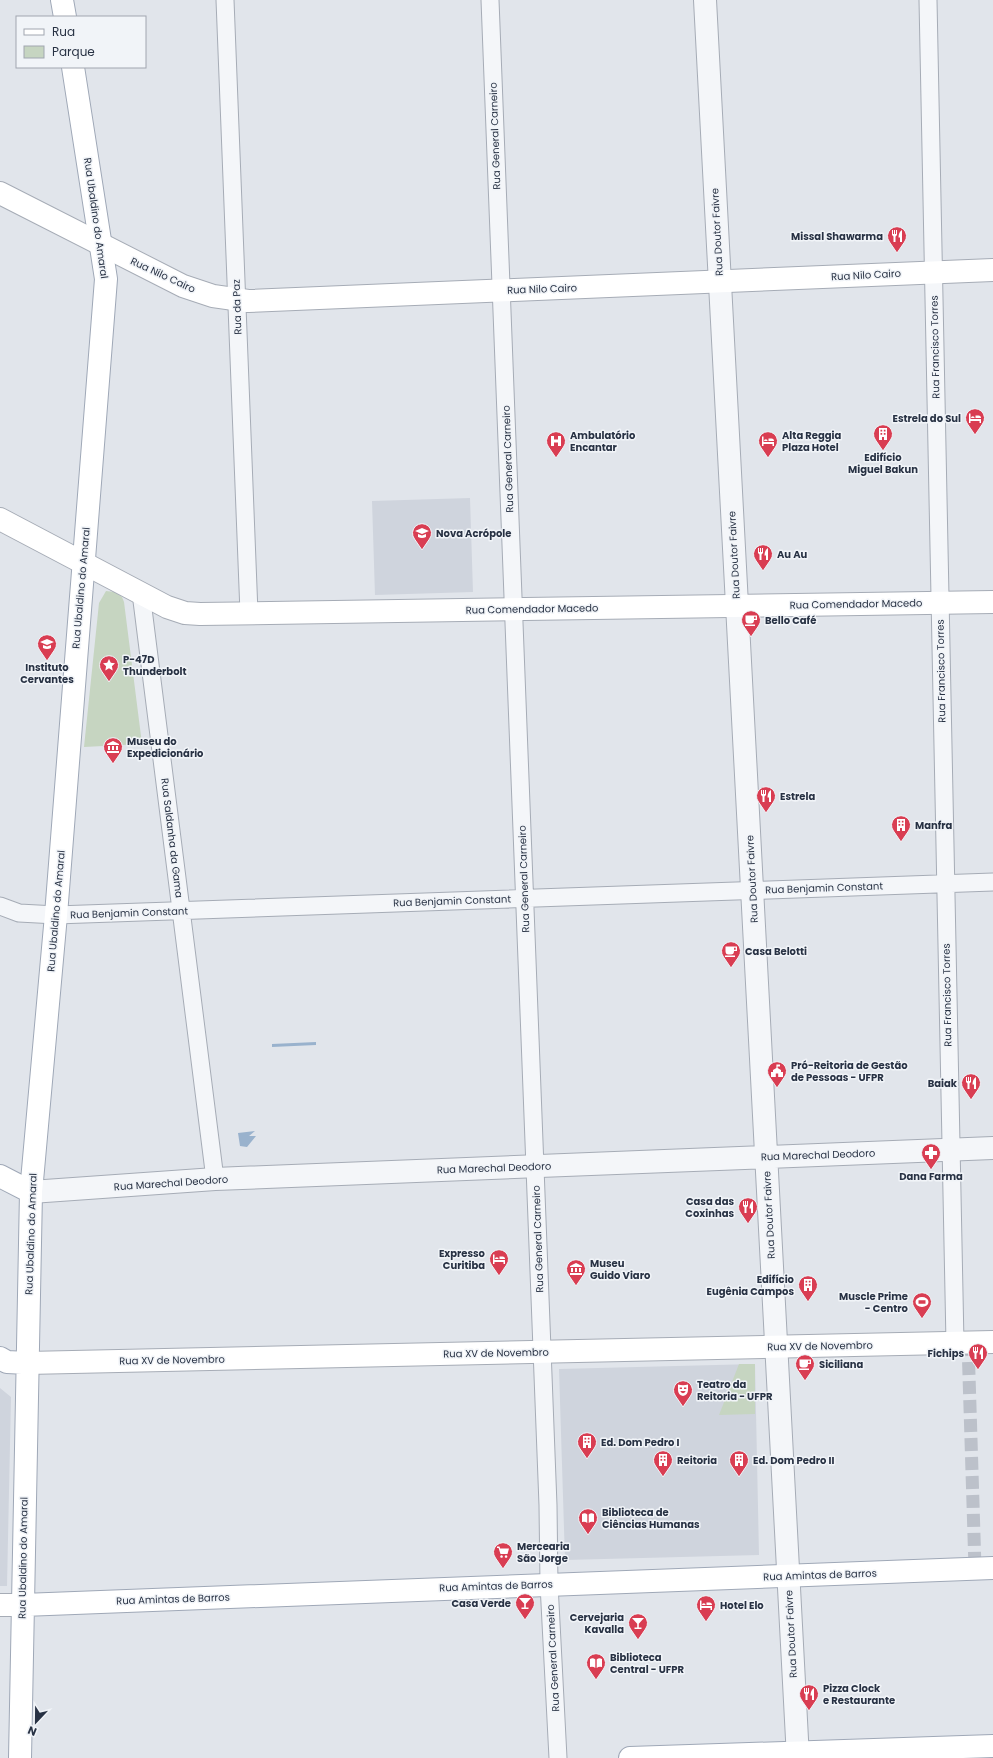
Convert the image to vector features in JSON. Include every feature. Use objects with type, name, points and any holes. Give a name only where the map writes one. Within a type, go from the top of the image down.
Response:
[{"type":"main road","points":[[62,0],[65,16]]},
{"type":"main road","name":"Rua Ubaldino do Amaral","points":[[20,1758],[31,1192],[56,915],[106,279],[73,68]]},
{"type":"main road","name":"Rua Nilo Cairo","points":[[0,194],[197,292],[237,300],[258,302],[993,270]]},
{"type":"main road","name":"Rua Comendador Macedo","points":[[0,519],[167,607],[185,613],[993,602]]},
{"type":"main road","points":[[0,1176],[31,1192]]},
{"type":"main road","name":"Rua XV de Novembro","points":[[0,1358],[7,1362],[27,1363],[993,1342]]},
{"type":"main road","name":"Rua Amintas de Barros","points":[[0,1605],[993,1568]]},
{"type":"main road","points":[[630,1758],[798,1755],[993,1746]]},
{"type":"street","name":"Rua da Paz","points":[[225,0],[249,613]]},
{"type":"street","name":"Rua General Carneiro","points":[[490,0],[548,1505],[549,1584],[558,1758]]},
{"type":"street","name":"Rua Doutor Faivre","points":[[705,0],[798,1755]]},
{"type":"street","name":"Rua Francisco Torres","points":[[928,0],[955,1343]]},
{"type":"street","name":"Rua Saldanha da Gama","points":[[141,593],[215,1180]]},
{"type":"street","name":"Rua Benjamin Constant","points":[[0,906],[19,913],[56,915],[993,882]]},
{"type":"street","name":"Rua Marechal Deodoro","points":[[31,1192],[215,1180],[993,1148]]},
{"type":"shaded area","name":"Nova Acrópole","points":[[470,498],[473,592],[375,595],[372,501]]},
{"type":"shaded area","points":[[755,1364],[759,1555],[565,1560],[559,1369]]},
{"type":"shaded area","points":[[0,1388],[11,1397],[7,1586],[0,1586]]},
{"type":"green space","points":[[106,591],[115,592],[122,597],[124,602],[142,744],[84,747],[99,603]]},
{"type":"green space","points":[[739,1364],[755,1364],[755,1414],[719,1415]]},
{"type":"water","points":[[316,1042],[316,1045],[272,1047],[272,1044]]},
{"type":"water","points":[[255,1131],[249,1136],[256,1136],[247,1147],[240,1146],[238,1133]]},
{"type":"tunnel","points":[[968,1343],[975,1568]]},
{"type":"place","name":"Missal Shawarma","points":[[897,253]]},
{"type":"place","name":"Estrela do Sul","points":[[975,435]]},
{"type":"place","name":"Edifício Miguel Bakun","points":[[883,451]]},
{"type":"place","name":"Ambulatório Encantar","points":[[556,458]]},
{"type":"place","name":"Alta Reggia Plaza Hotel","points":[[768,458]]},
{"type":"place","name":"Nova Acrópole","points":[[422,550]]},
{"type":"place","name":"Au Au","points":[[763,571]]},
{"type":"place","name":"Bello Café","points":[[751,637]]},
{"type":"place","name":"Instituto Cervantes","points":[[47,661]]},
{"type":"place","name":"P-47D Thunderbolt","points":[[109,682]]},
{"type":"place","name":"Museu do Expedicionário","points":[[113,764]]},
{"type":"place","name":"Estrela","points":[[766,813]]},
{"type":"place","name":"Manfra","points":[[901,842]]},
{"type":"place","name":"Casa Belotti","points":[[731,968]]},
{"type":"place","name":"Pró-Reitoria de Gestão de Pessoas - UFPR","points":[[777,1088]]},
{"type":"place","name":"Baiak","points":[[971,1100]]},
{"type":"place","name":"Dana Farma","points":[[931,1170]]},
{"type":"place","name":"Casa das Coxinhas","points":[[748,1224]]},
{"type":"place","name":"Expresso Curitiba","points":[[499,1276]]},
{"type":"place","name":"Museu Guido Viaro","points":[[576,1286]]},
{"type":"place","name":"Edifício Eugênia Campos","points":[[808,1302]]},
{"type":"place","name":"Muscle Prime - Centro","points":[[922,1319]]},
{"type":"place","name":"Fichips","points":[[978,1370]]},
{"type":"place","name":"Siciliana","points":[[805,1381]]},
{"type":"place","name":"Teatro da Reitoria - UFPR","points":[[683,1407]]},
{"type":"place","name":"Ed. Dom Pedro I","points":[[587,1459]]},
{"type":"place","name":"Reitoria","points":[[663,1477]]},
{"type":"place","name":"Ed. Dom Pedro II","points":[[739,1477]]},
{"type":"place","name":"Biblioteca de Ciências Humanas","points":[[588,1535]]},
{"type":"place","name":"Mercearia São Jorge","points":[[503,1569]]},
{"type":"place","name":"Casa Verde","points":[[525,1620]]},
{"type":"place","name":"Hotel Elo","points":[[706,1622]]},
{"type":"place","name":"Cervejaria Kavalla","points":[[638,1640]]},
{"type":"place","name":"Biblioteca Central - UFPR","points":[[596,1680]]},
{"type":"place","name":"Pizza Clock e Restaurante","points":[[809,1711]]}]
